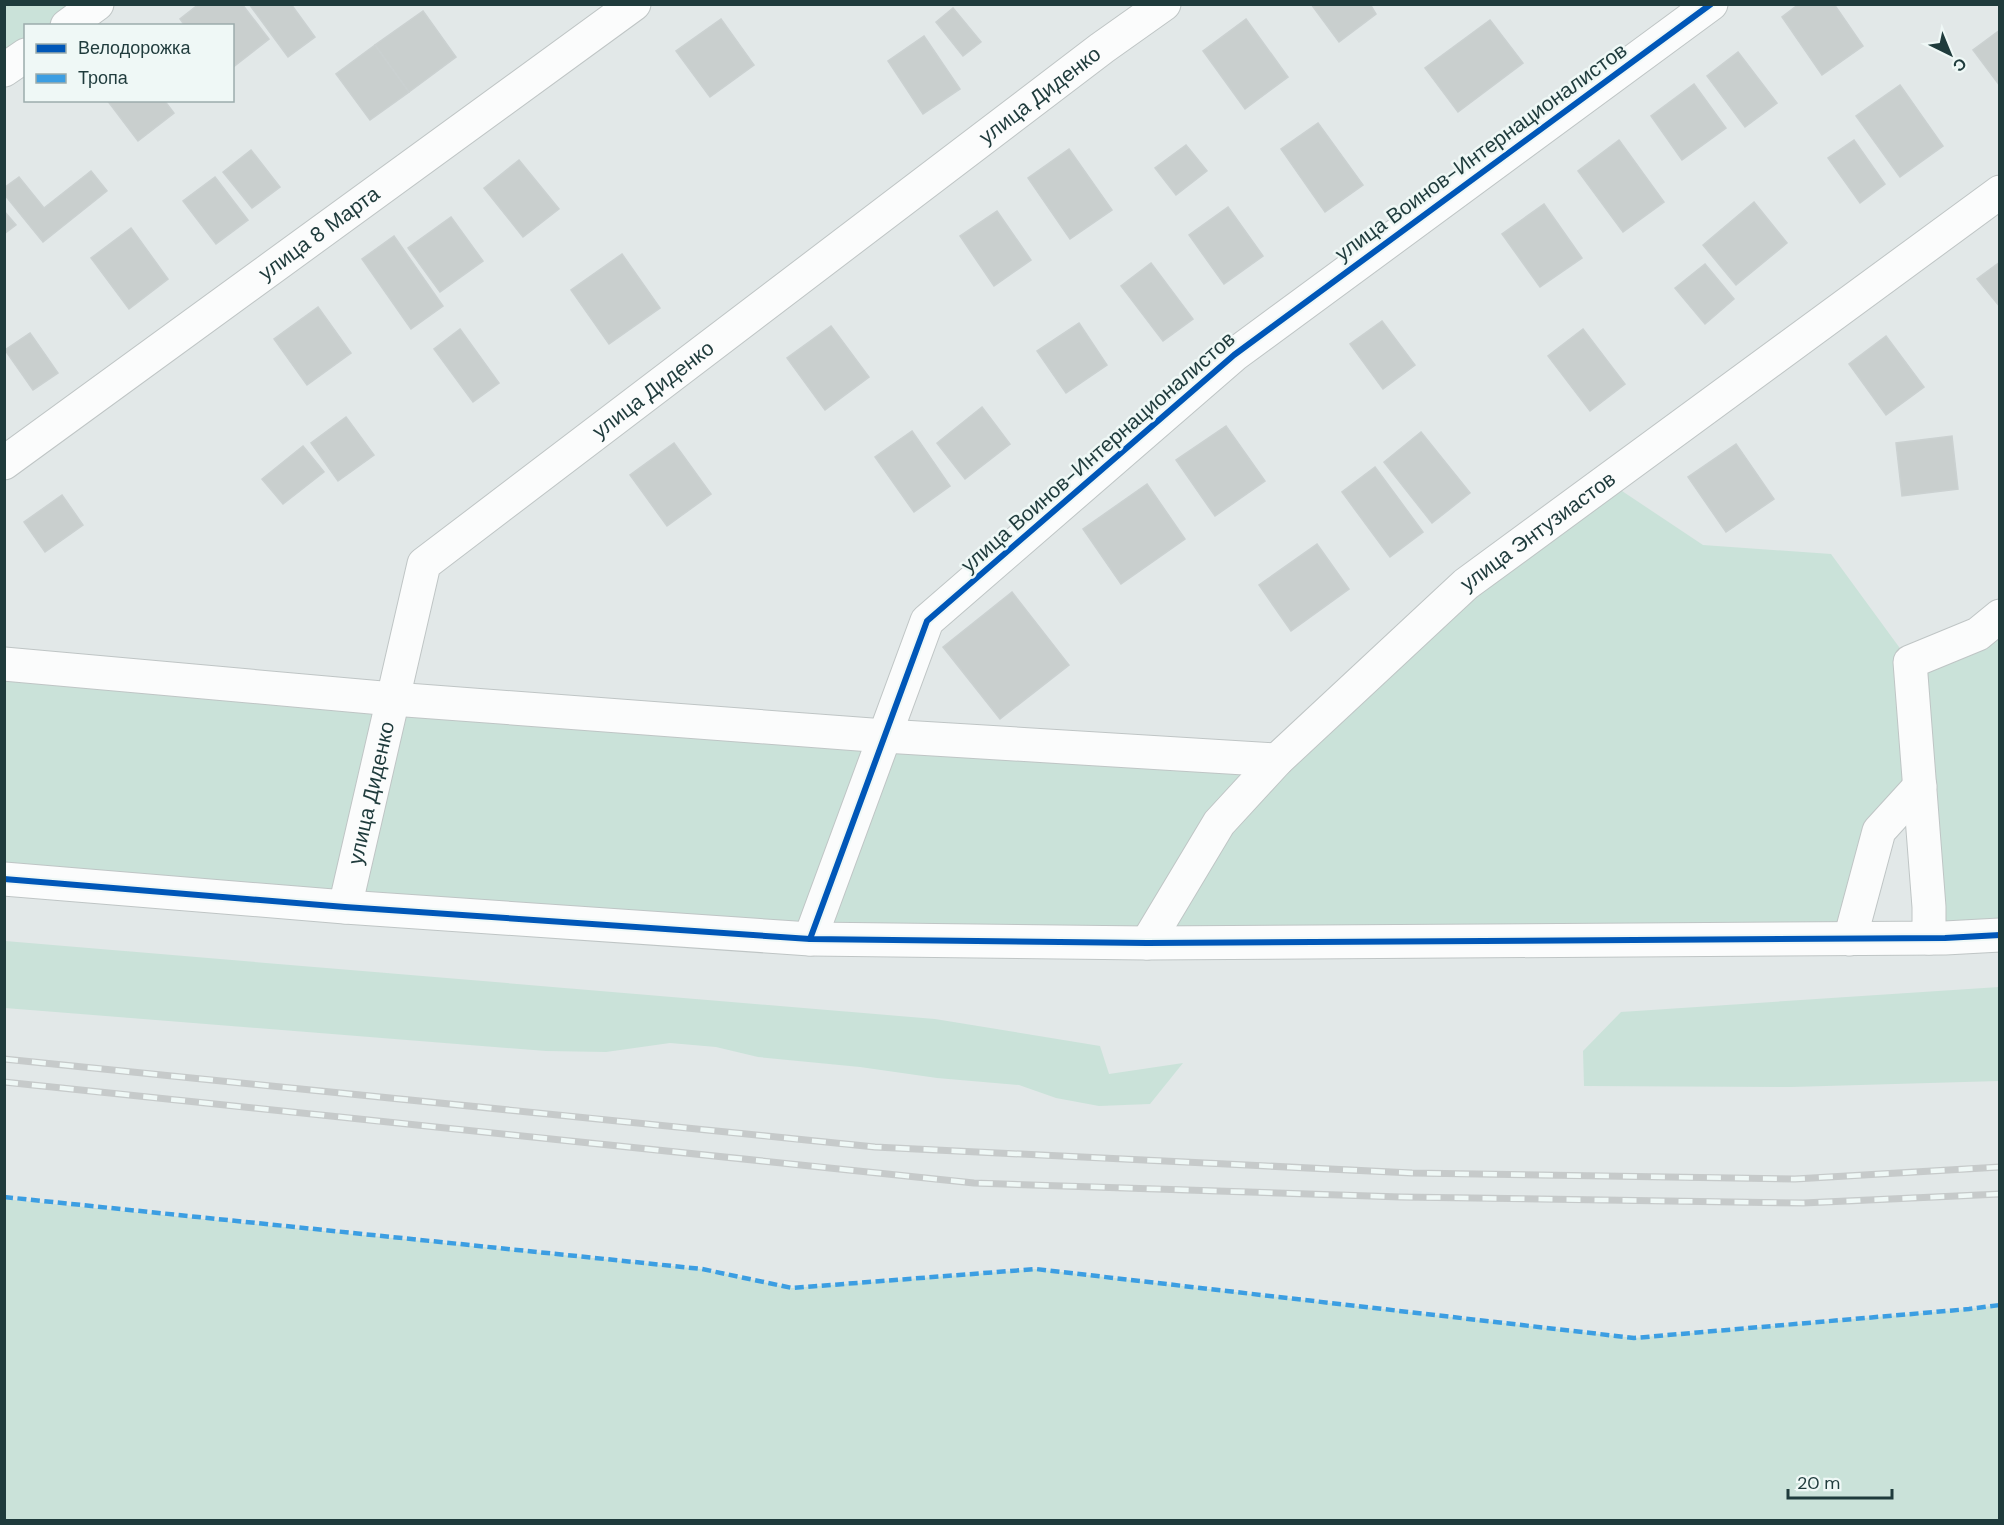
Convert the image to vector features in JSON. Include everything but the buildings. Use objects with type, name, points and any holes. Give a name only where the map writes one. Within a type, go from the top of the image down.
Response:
[{"type":"street","points":[[70,24],[97,4]]},
{"type":"street","name":"улица 8 Марта","points":[[4,463],[634,4]]},
{"type":"street","name":"улица Диденко","points":[[345,907],[424,564],[1092,55],[1164,4]]},
{"type":"street","name":"улица Воинов-Интернационалистов","points":[[810,939],[927,621],[1234,354],[1711,4]]},
{"type":"street","points":[[4,70],[24,56]]},
{"type":"street","name":"улица Энтузиастов","points":[[1147,943],[1219,823],[1276,760],[1466,584],[2000,192]]},
{"type":"street","points":[[1929,938],[1929,907],[1910,662],[1978,634],[2000,616]]},
{"type":"street","points":[[4,664],[393,699],[885,736],[1276,760]]},
{"type":"street","points":[[1850,939],[1879,831],[1920,786]]},
{"type":"street","points":[[4,879],[345,907],[810,939],[1147,943],[1850,939],[2000,935]]},
{"type":"green space","points":[[5,5],[97,5],[68,24],[24,24],[24,56],[5,70]]},
{"type":"green space","points":[[1607,481],[1703,545],[1831,554],[1910,662],[1999,616],[1999,935],[1945,938],[1919,788],[1879,831],[1850,939],[1147,943],[5,879],[4,664],[1276,760]]},
{"type":"green space","points":[[5,941],[935,1019],[1100,1046],[1109,1074],[1183,1063],[1150,1104],[1099,1106],[1056,1098],[1019,1085],[758,1057],[716,1047],[670,1043],[606,1052],[546,1051],[5,1008]]},
{"type":"green space","points":[[1999,987],[1999,1081],[1791,1087],[1584,1086],[1583,1051],[1621,1012]]},
{"type":"green space","points":[[5,1199],[702,1269],[792,1288],[1036,1269],[1634,1338],[1999,1305],[1999,1520],[5,1520]]},
{"type":"railway","points":[[4,1059],[875,1147],[1412,1173],[1795,1179],[2000,1167]]},
{"type":"railway","points":[[4,1082],[974,1183],[1401,1197],[1803,1203],[2000,1194]]},
{"type":"marked path","points":[[4,1197],[702,1269],[792,1288],[1036,1269],[1634,1338],[2000,1305]]},
{"type":"cycle path","points":[[810,939],[927,621],[1234,355],[1711,4]]},
{"type":"cycle path","points":[[4,879],[345,907],[810,939],[1147,943],[1945,938],[2000,935]]}]
